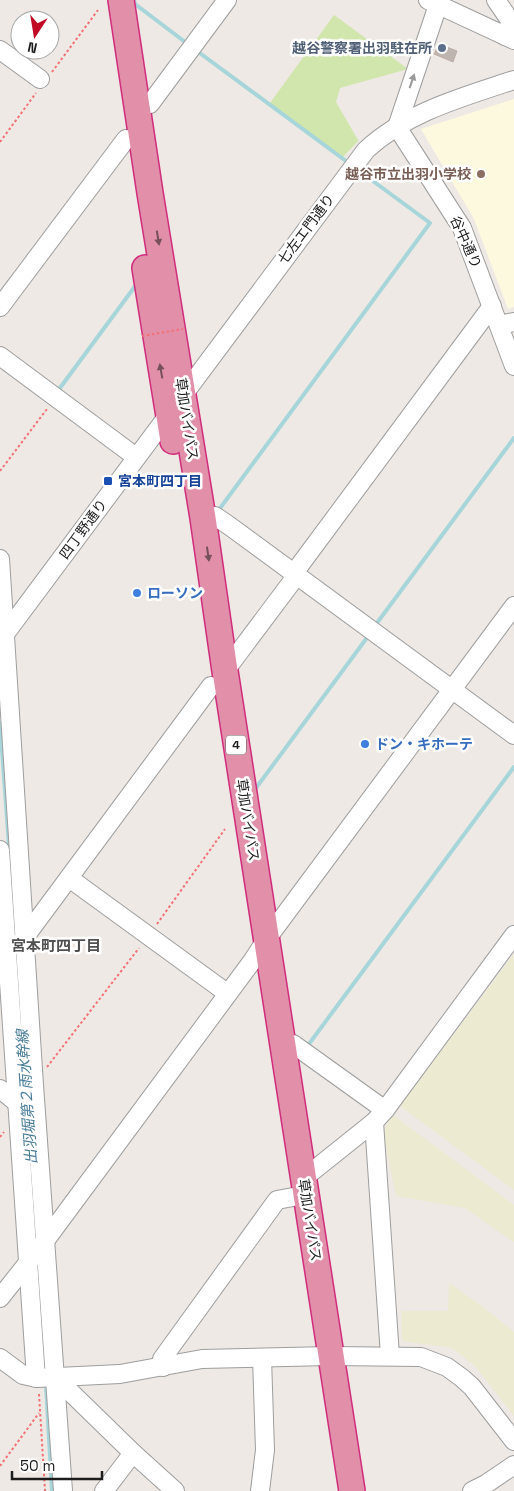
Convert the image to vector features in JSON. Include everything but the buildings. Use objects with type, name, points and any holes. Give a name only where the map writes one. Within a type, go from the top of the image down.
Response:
[{"type":"highway","name":"草加バイパス","points":[[106,0],[160,368],[176,403],[203,518],[218,679]]},
{"type":"highway","name":"草加バイパス","points":[[121,0],[137,106],[176,403],[323,1356],[336,1491]]},
{"type":"highway","name":"草加バイパス","points":[[260,950],[284,1045],[298,1187]]},
{"type":"highway","name":"草加バイパス","points":[[323,1356],[352,1491]]},
{"type":"street","points":[[137,106],[150,104],[227,0]]},
{"type":"street","points":[[397,127],[433,2],[509,38],[511,22],[496,0]]},
{"type":"street","points":[[0,50],[40,79]]},
{"type":"street","name":"七左エ門通り","points":[[176,403],[358,160],[378,139],[429,109],[514,80]]},
{"type":"street","name":"谷中通り","points":[[397,127],[462,228],[492,306],[506,323],[514,366]]},
{"type":"street","points":[[0,307],[126,139]]},
{"type":"street","points":[[4,964],[218,679],[492,306]]},
{"type":"street","points":[[0,356],[136,457]]},
{"type":"street","name":"四丁野通り","points":[[2,638],[176,403]]},
{"type":"street","points":[[203,518],[215,516],[514,735]]},
{"type":"street","points":[[0,559],[2,638],[25,937],[63,1491]]},
{"type":"street","points":[[0,1298],[45,1241],[514,606]]},
{"type":"street","points":[[0,850],[4,964],[36,1378]]},
{"type":"street","points":[[69,878],[227,993]]},
{"type":"street","points":[[163,1366],[162,1359],[277,1200],[298,1187],[379,1116],[514,935]]},
{"type":"street","points":[[284,1045],[293,1044],[379,1116],[390,1356]]},
{"type":"street","points":[[0,1090],[16,1102]]},
{"type":"street","points":[[0,1358],[23,1375],[36,1378],[120,1374],[202,1359],[323,1356],[421,1357],[448,1367],[472,1387],[514,1441]]},
{"type":"street","points":[[260,1491],[265,1450],[262,1358]]},
{"type":"street","points":[[55,1377],[175,1491]]},
{"type":"street","points":[[104,1491],[133,1453]]},
{"type":"street","points":[[472,1491],[514,1465]]},
{"type":"path","points":[[142,336],[183,329]]},
{"type":"path","points":[[0,471],[56,397]]},
{"type":"path","points":[[34,1085],[149,936],[225,829]]},
{"type":"path","points":[[36,1378],[45,1491]]},
{"type":"path","points":[[0,1466],[40,1412]]},
{"type":"shaded area","name":"越谷市立出羽小学校","points":[[514,99],[514,307],[508,309],[474,219],[421,129]]},
{"type":"shaded area","points":[[514,954],[514,1190],[400,1106]]},
{"type":"shaded area","points":[[393,1115],[514,1205],[514,1242],[465,1208],[396,1196],[383,1131]]},
{"type":"shaded area","points":[[449,1283],[514,1332],[514,1416],[475,1366],[452,1348],[402,1341],[401,1311],[448,1311]]},
{"type":"green space","points":[[334,15],[408,69],[340,88],[336,102],[359,140],[343,157],[270,103]]},
{"type":"waterway","points":[[134,0],[135,4],[189,45]]},
{"type":"waterway","points":[[197,51],[350,164]]},
{"type":"waterway","points":[[218,511],[430,223],[358,170]]},
{"type":"waterway","points":[[57,392],[136,285]]},
{"type":"waterway","points":[[374,627],[514,438]]},
{"type":"waterway","points":[[256,788],[369,635]]},
{"type":"waterway","name":"出羽堀第２雨水幹線","points":[[0,723],[14,914]]},
{"type":"waterway","points":[[306,1048],[514,767]]},
{"type":"waterway","name":"出羽堀第２雨水幹線","points":[[30,1151],[35,1233]]},
{"type":"waterway","name":"出羽堀第２雨水幹線","points":[[38,1268],[40,1313]]},
{"type":"waterway","name":"出羽堀第２雨水幹線","points":[[46,1385],[52,1491]]},
{"type":"place","name":"越谷警察署出羽駐在所","points":[[442,48]]},
{"type":"place","name":"越谷市立出羽小学校","points":[[481,174]]},
{"type":"place","name":"宮本町四丁目","points":[[108,481]]},
{"type":"place","name":"ローソン","points":[[137,593]]},
{"type":"place","name":"ドン・キホーテ","points":[[365,744]]},
{"type":"district","name":"宮本町四丁目","points":[[56,946]]}]
